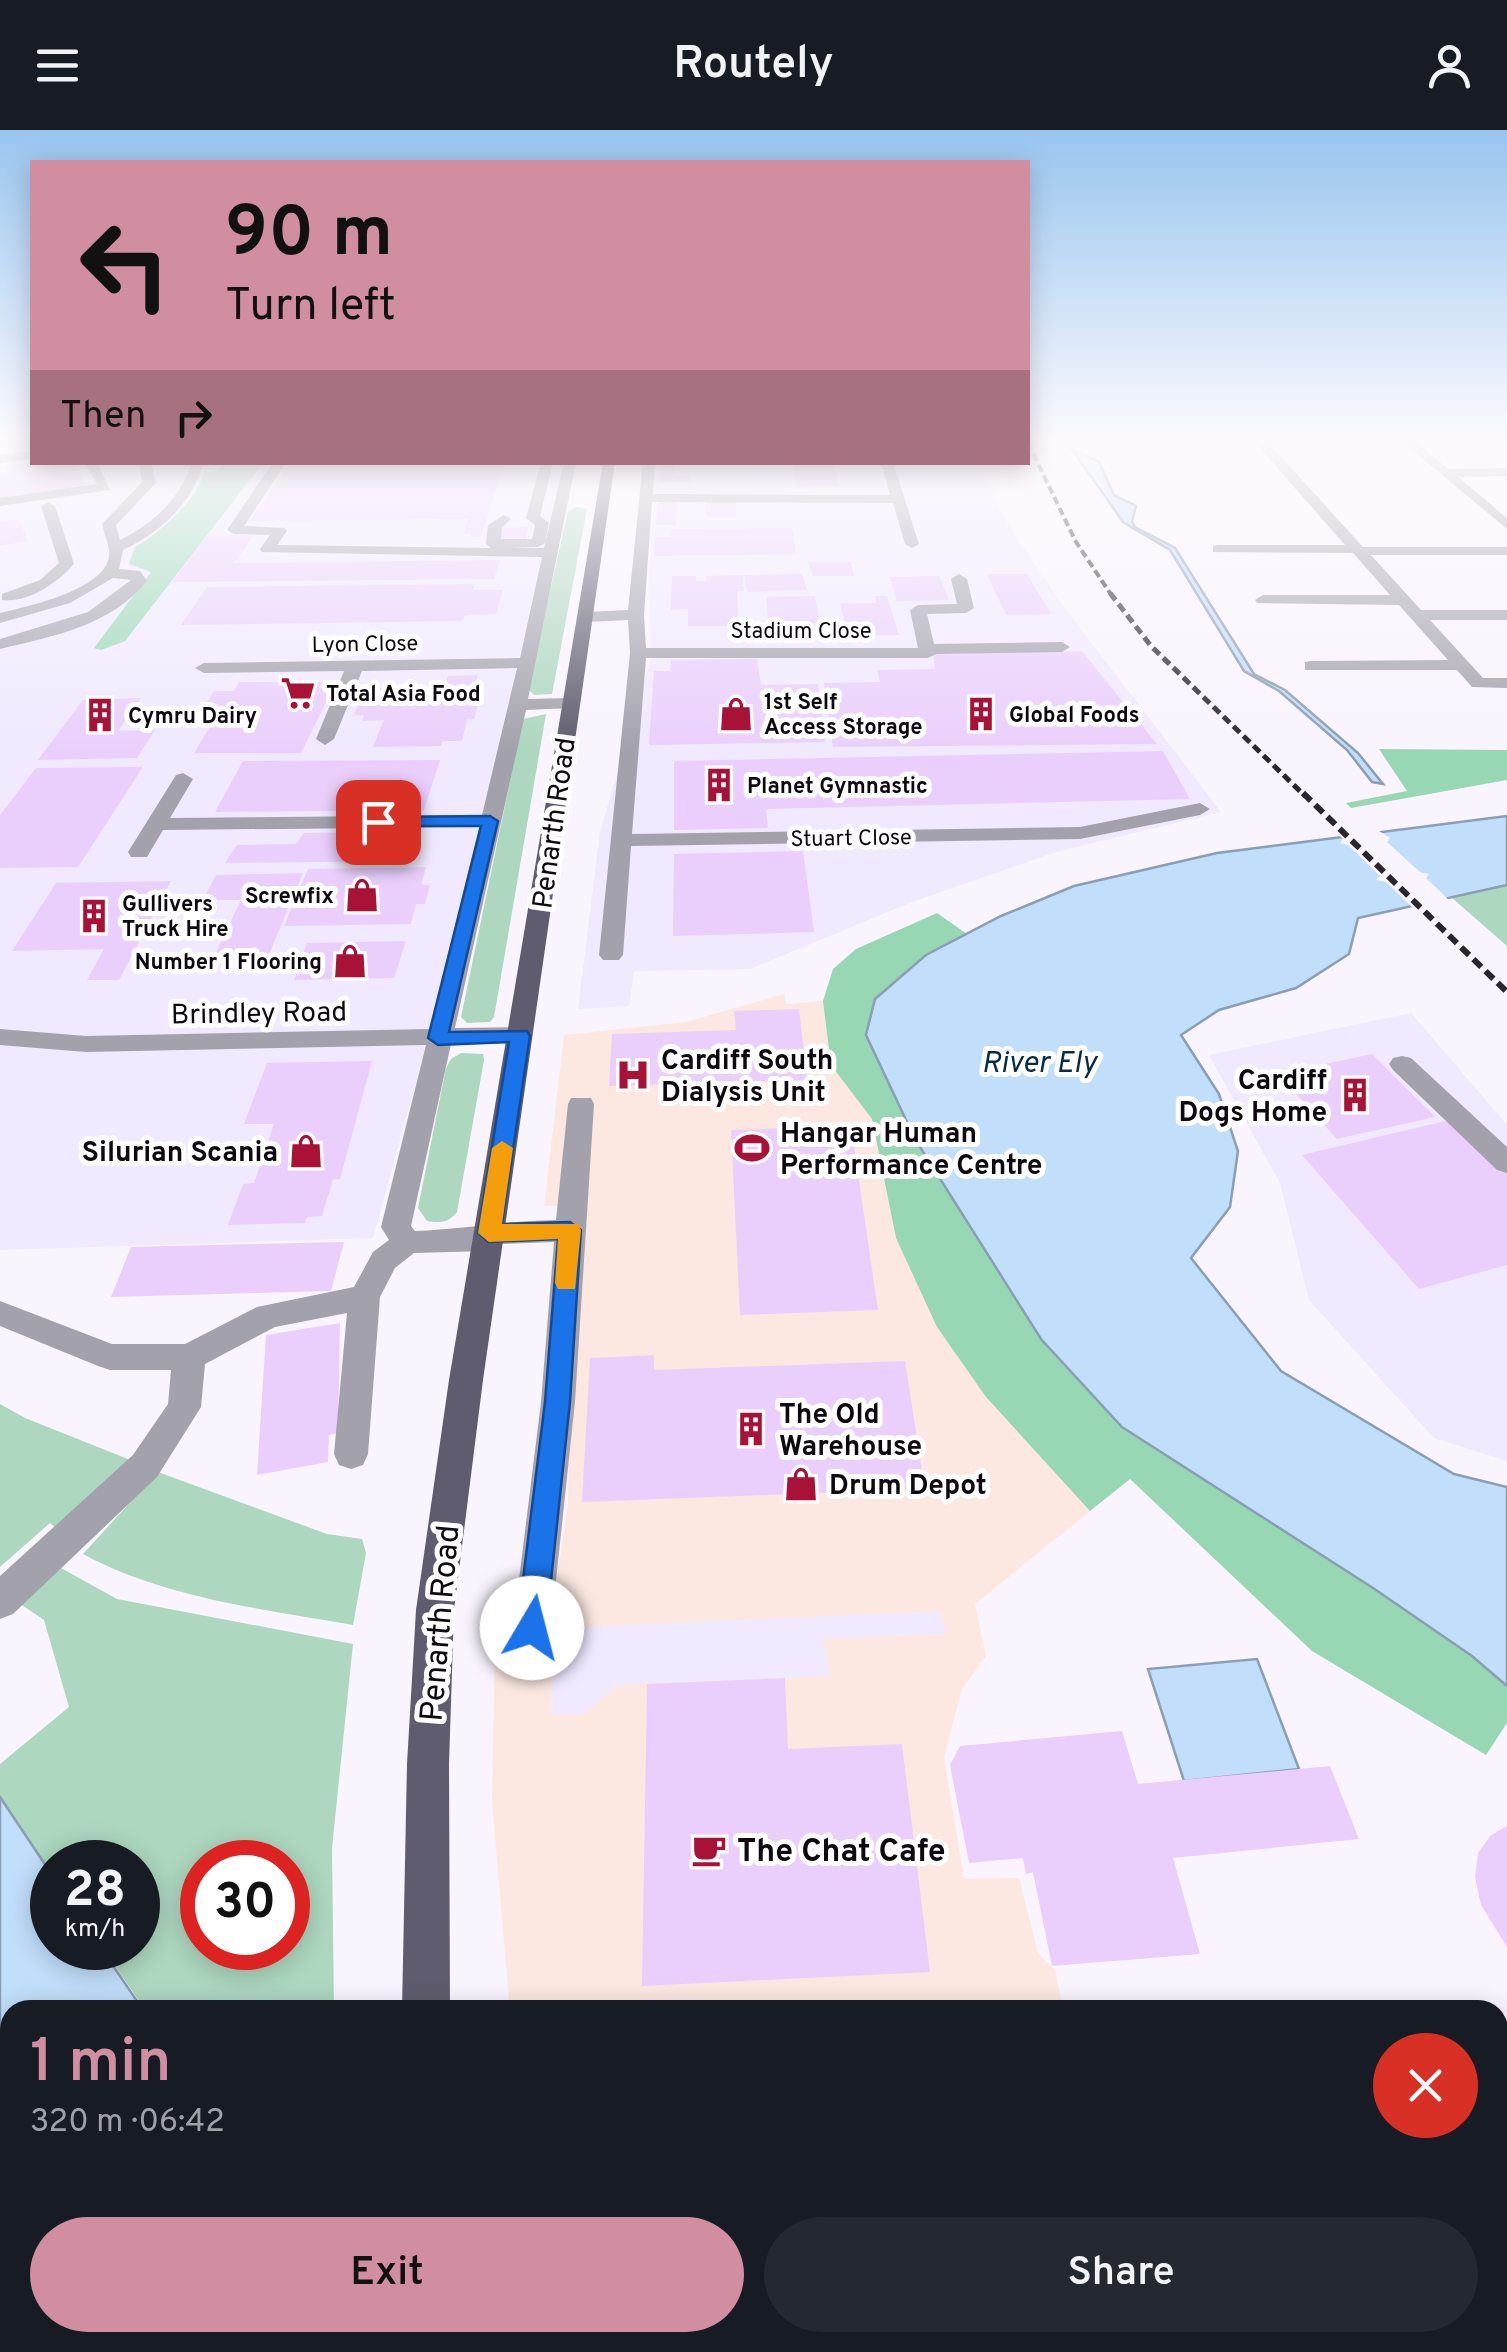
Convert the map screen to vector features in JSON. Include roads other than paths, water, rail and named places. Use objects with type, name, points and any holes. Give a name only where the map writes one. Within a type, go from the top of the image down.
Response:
[{"type":"main road","name":"Penarth Road","points":[[426,2000],[428,1764],[435,1610],[488,1236],[586,617],[581,543]]},
{"type":"street","points":[[0,599],[45,584],[67,564],[60,543]]},
{"type":"street","points":[[0,618],[70,597],[108,573],[116,562],[114,543]]},
{"type":"street","points":[[116,548],[127,543]]},
{"type":"street","points":[[272,543],[267,549],[551,554]]},
{"type":"street","points":[[494,543],[536,543]]},
{"type":"street","name":"Penarth Road","points":[[407,1242],[396,1226],[551,554],[557,543]]},
{"type":"street","points":[[611,955],[638,653],[636,615],[643,543]]},
{"type":"street","points":[[1351,543],[1478,683],[1507,683]]},
{"type":"street","points":[[1218,549],[1507,552]]},
{"type":"street","points":[[0,644],[82,621],[126,596],[139,580],[135,574],[108,573]]},
{"type":"street","points":[[927,649],[918,610],[966,608],[958,579]]},
{"type":"street","points":[[1263,600],[1403,600]]},
{"type":"street","points":[[586,617],[636,615]]},
{"type":"street","points":[[1416,615],[1507,615]]},
{"type":"street","points":[[948,630],[952,648]]},
{"type":"street","name":"Stadium Close","points":[[638,653],[928,653],[927,649],[1062,646]]},
{"type":"street","name":"Lyon Close","points":[[204,668],[526,662]]},
{"type":"street","points":[[1311,666],[1462,664]]},
{"type":"street","points":[[325,739],[355,666]]},
{"type":"street","name":"Penarth Road","points":[[518,705],[570,704]]},
{"type":"street","points":[[138,852],[183,779]]},
{"type":"street","name":"Stuart Close","points":[[622,840],[1080,833],[1200,809]]},
{"type":"street","points":[[156,824],[490,821]]},
{"type":"street","name":"Brindley Road","points":[[0,1037],[86,1044],[520,1036]]},
{"type":"street","points":[[1402,1064],[1507,1163]]},
{"type":"street","points":[[532,1628],[556,1421],[581,1104]]},
{"type":"street","points":[[351,1454],[364,1297],[384,1260],[407,1242],[488,1236],[571,1216]]},
{"type":"street","points":[[0,1313],[110,1356],[189,1357],[268,1316],[364,1297]]},
{"type":"street","points":[[0,1601],[144,1466],[184,1407],[189,1357]]},
{"type":"water","points":[[1158,543],[1175,548],[1254,674],[1285,690],[1358,753],[1383,784],[1372,782],[1347,750],[1279,691],[1244,671],[1170,550]]},
{"type":"water","name":"River Ely","points":[[1507,816],[1507,885],[1358,918],[1349,954],[1296,988],[1219,1010],[1181,1035],[1219,1094],[1238,1151],[1230,1207],[1191,1258],[1281,1371],[1454,1474],[1507,1487],[1507,1686],[1472,1656],[1373,1588],[1122,1427],[1041,1339],[915,1139],[866,1035],[875,999],[926,955],[1001,916],[1074,886],[1217,853]]},
{"type":"water","points":[[1257,1659],[1299,1769],[1184,1781],[1148,1669]]},
{"type":"water","points":[[0,1797],[30,1842],[30,1970],[116,1970],[136,2000],[0,2000]]},
{"type":"railway","points":[[1076,543],[1110,593]]},
{"type":"railway","points":[[1110,593],[1151,646],[1305,796]]},
{"type":"railway","points":[[1303,793],[1507,992]]},
{"type":"place","name":"Total Asia Food","points":[[298,693]]},
{"type":"place","name":"1st Self Access Storage","points":[[736,714]]},
{"type":"place","name":"Global Foods","points":[[981,714]]},
{"type":"place","name":"Cymru Dairy","points":[[100,715]]},
{"type":"place","name":"Planet Gymnastic","points":[[719,785]]},
{"type":"place","name":"Screwfix","points":[[362,895]]},
{"type":"place","name":"Gullivers Truck Hire","points":[[94,916]]},
{"type":"place","name":"Number 1 Flooring","points":[[350,961]]},
{"type":"place","name":"Cardiff South Dialysis Unit","points":[[633,1075]]},
{"type":"place","name":"Cardiff Dogs Home","points":[[1355,1095]]},
{"type":"place","name":"Hangar Human Performance Centre","points":[[752,1148]]},
{"type":"place","name":"Silurian Scania","points":[[306,1151]]},
{"type":"place","name":"The Old Warehouse","points":[[751,1429]]},
{"type":"place","name":"Drum Depot","points":[[801,1484]]},
{"type":"place","name":"The Chat Cafe","points":[[709,1850]]}]
